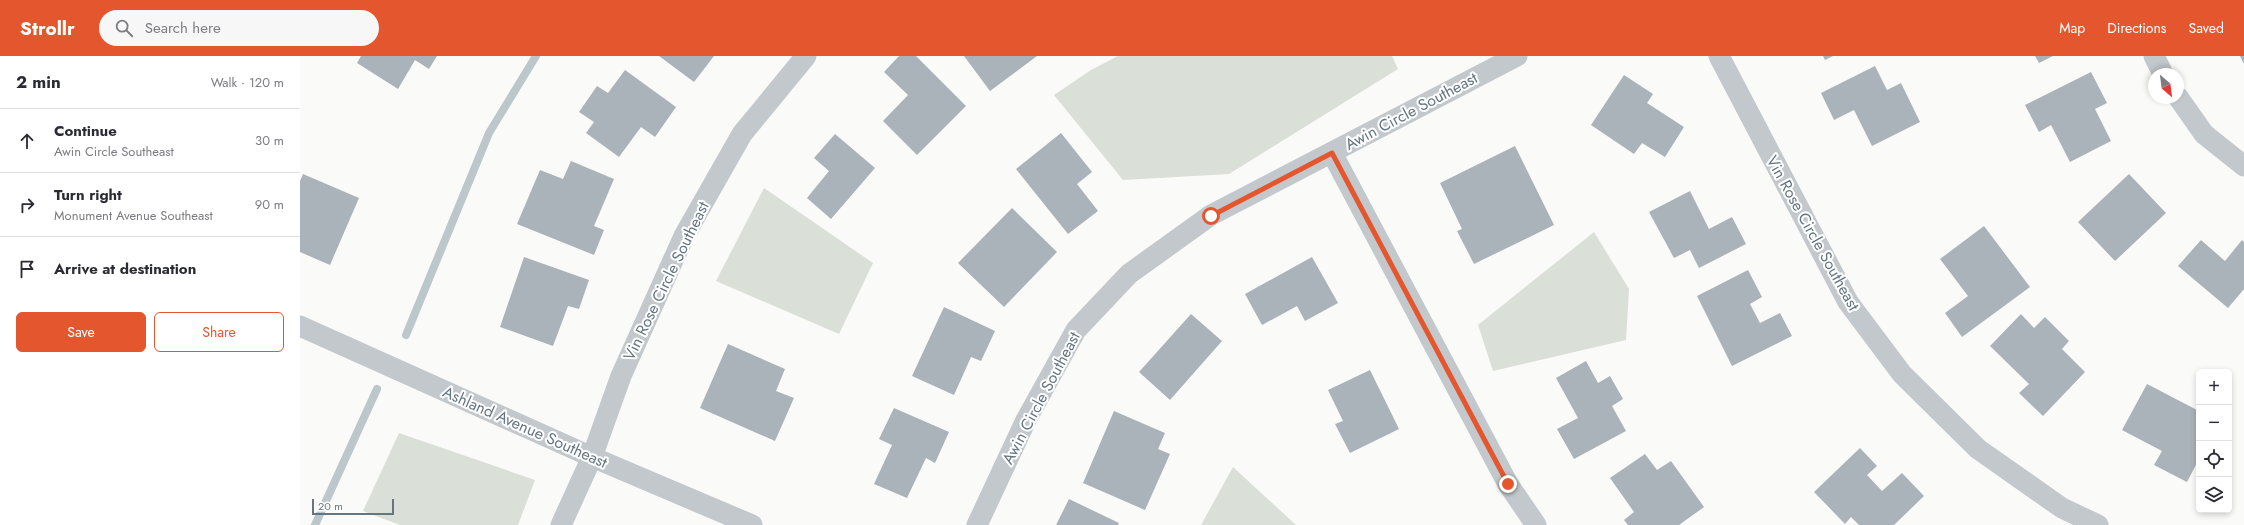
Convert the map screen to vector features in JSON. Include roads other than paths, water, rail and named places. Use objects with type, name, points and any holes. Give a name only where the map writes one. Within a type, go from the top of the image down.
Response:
[{"type":"street","name":"Vin Rose Circle Southeast","points":[[561,525],[592,457],[621,376],[684,236],[742,134],[806,56]]},
{"type":"street","name":"Awin Circle Southeast","points":[[977,525],[1026,420],[1076,330],[1129,274],[1211,216],[1516,56]]},
{"type":"street","name":"Vin Rose Circle Southeast","points":[[1719,56],[1848,302],[1902,374],[1978,449],[2062,508],[2098,525]]},
{"type":"street","points":[[2154,56],[2160,68]]},
{"type":"street","points":[[2183,104],[2204,134],[2244,166]]},
{"type":"street","points":[[1332,153],[1508,484],[1536,525]]},
{"type":"street","name":"Ashland Avenue Southeast","points":[[300,326],[592,457],[752,525]]},
{"type":"waterway","points":[[406,335],[489,133],[536,56]]},
{"type":"waterway","points":[[315,525],[377,389]]}]
